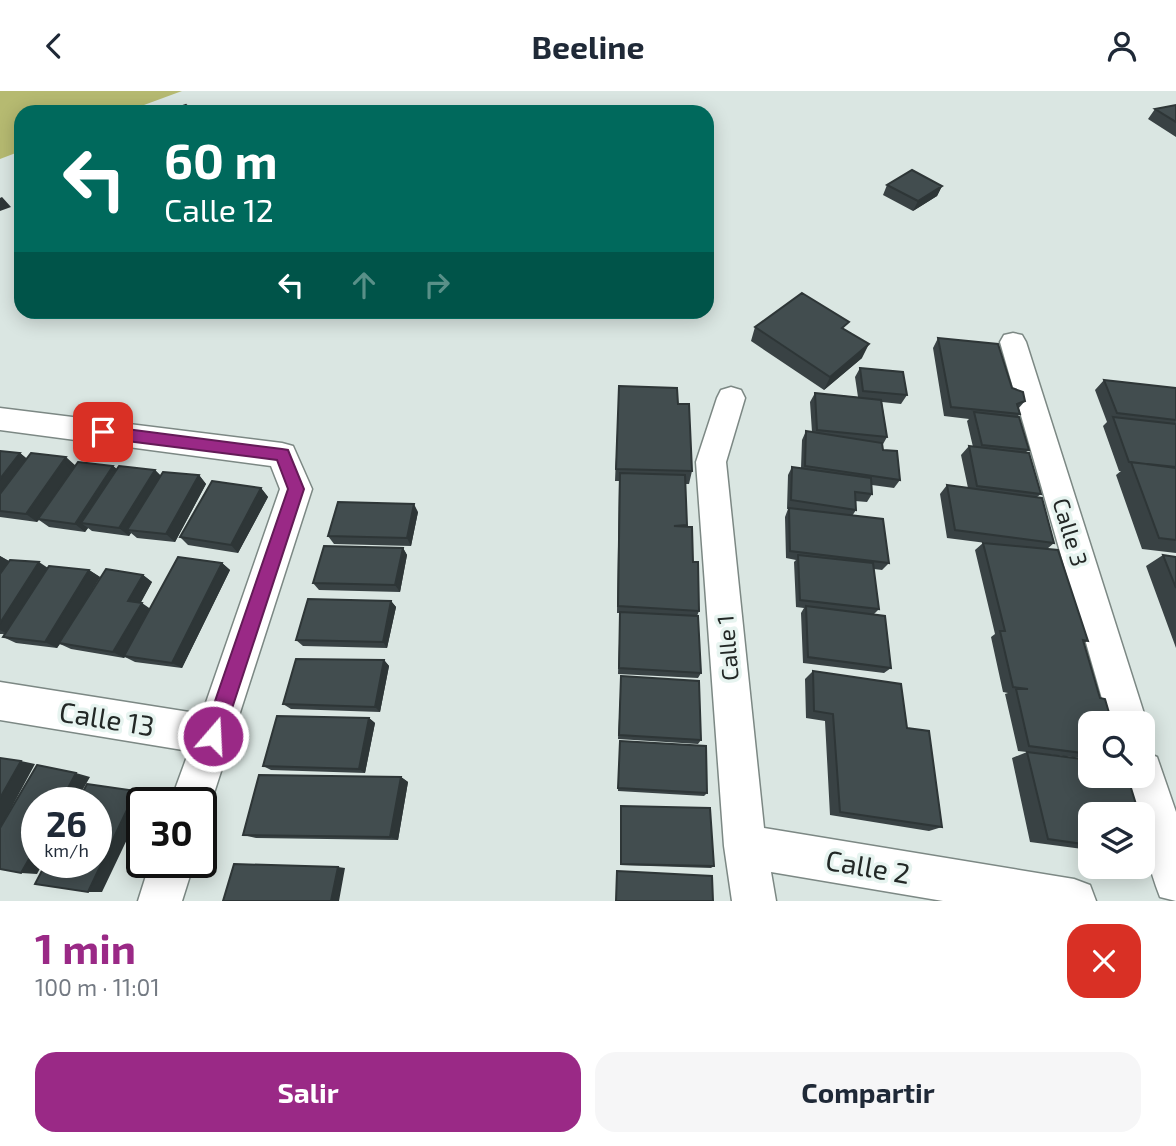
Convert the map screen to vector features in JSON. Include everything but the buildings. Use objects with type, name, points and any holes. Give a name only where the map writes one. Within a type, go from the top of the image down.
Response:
[{"type":"street","name":"Calle 3","points":[[1013,342],[1124,711]]},
{"type":"street","name":"Calle 1","points":[[731,398],[710,462],[745,846],[754,901]]},
{"type":"street","points":[[0,419],[282,455],[296,489],[196,787]]},
{"type":"street","name":"Calle 13","points":[[0,701],[213,736]]},
{"type":"street","points":[[1148,788],[1176,881]]},
{"type":"street","name":"Calle 2","points":[[745,846],[1074,901]]},
{"type":"street","points":[[160,901],[168,878]]},
{"type":"green space","points":[[0,91],[182,91],[144,105],[14,105],[14,154],[0,159]]},
{"type":"route","points":[[103,432],[282,455],[296,489],[213,736]]}]
